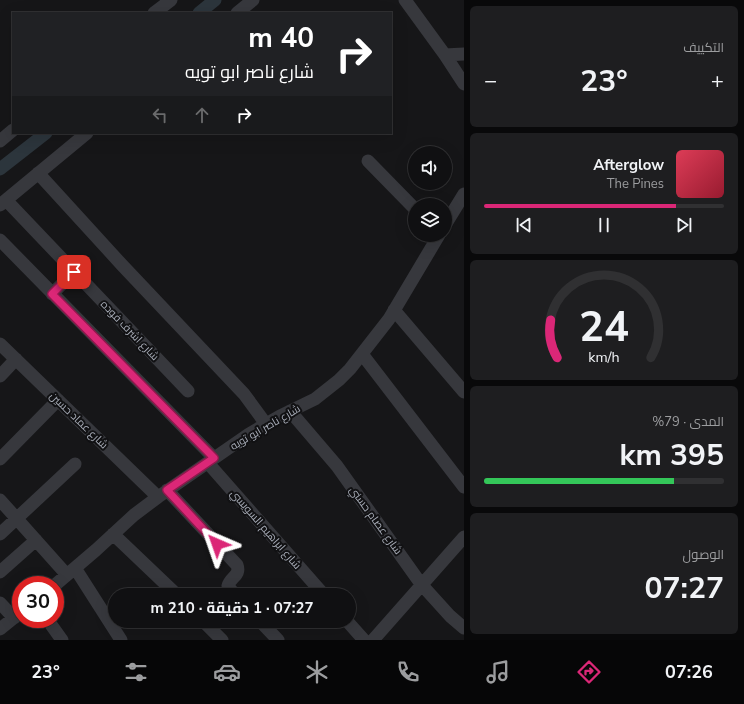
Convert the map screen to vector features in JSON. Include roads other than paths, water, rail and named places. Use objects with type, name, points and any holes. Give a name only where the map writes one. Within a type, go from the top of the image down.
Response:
[{"type":"street","points":[[155,12],[171,0]]},
{"type":"street","points":[[238,12],[253,0]]},
{"type":"street","points":[[405,0],[464,84]]},
{"type":"street","points":[[445,55],[464,54]]},
{"type":"street","points":[[0,141],[12,131]]},
{"type":"street","points":[[3,203],[86,134]]},
{"type":"street","points":[[368,161],[408,202]]},
{"type":"street","points":[[38,173],[244,394],[266,424]]},
{"type":"street","points":[[452,214],[464,194]]},
{"type":"street","name":"شارع اشرف فوده","points":[[3,203],[74,272],[188,391]]},
{"type":"street","name":"شارع ابراهيم السويسي","points":[[0,240],[211,460],[318,588]]},
{"type":"street","name":"شارع ناصر ابو تويه","points":[[64,578],[134,515],[163,494],[266,424],[315,399],[328,390],[350,369],[394,310],[435,242]]},
{"type":"street","points":[[52,294],[74,272]]},
{"type":"street","points":[[394,310],[464,392]]},
{"type":"street","name":"شارع عماد حسين","points":[[0,344],[58,400],[163,494],[236,565],[238,568],[236,575],[229,582],[228,586],[230,588]]},
{"type":"street","points":[[362,354],[464,486]]},
{"type":"street","points":[[0,376],[16,359]]},
{"type":"street","points":[[0,459],[58,400]]},
{"type":"street","name":"شارع عصام حسني","points":[[290,411],[338,466],[421,584],[450,616],[464,628]]},
{"type":"street","points":[[0,534],[75,464]]},
{"type":"street","points":[[0,500],[36,540],[71,572],[122,640]]},
{"type":"street","points":[[113,534],[169,588]]},
{"type":"street","points":[[356,627],[373,639],[464,536]]},
{"type":"street","points":[[0,572],[36,540]]},
{"type":"street","points":[[0,603],[12,611]]},
{"type":"street","points":[[0,629],[12,619]]},
{"type":"street","points":[[54,628],[62,640]]},
{"type":"street","points":[[210,628],[222,640]]},
{"type":"street","points":[[267,628],[278,640]]},
{"type":"waterway","points":[[200,12],[215,0]]},
{"type":"waterway","points":[[0,169],[45,134]]}]
